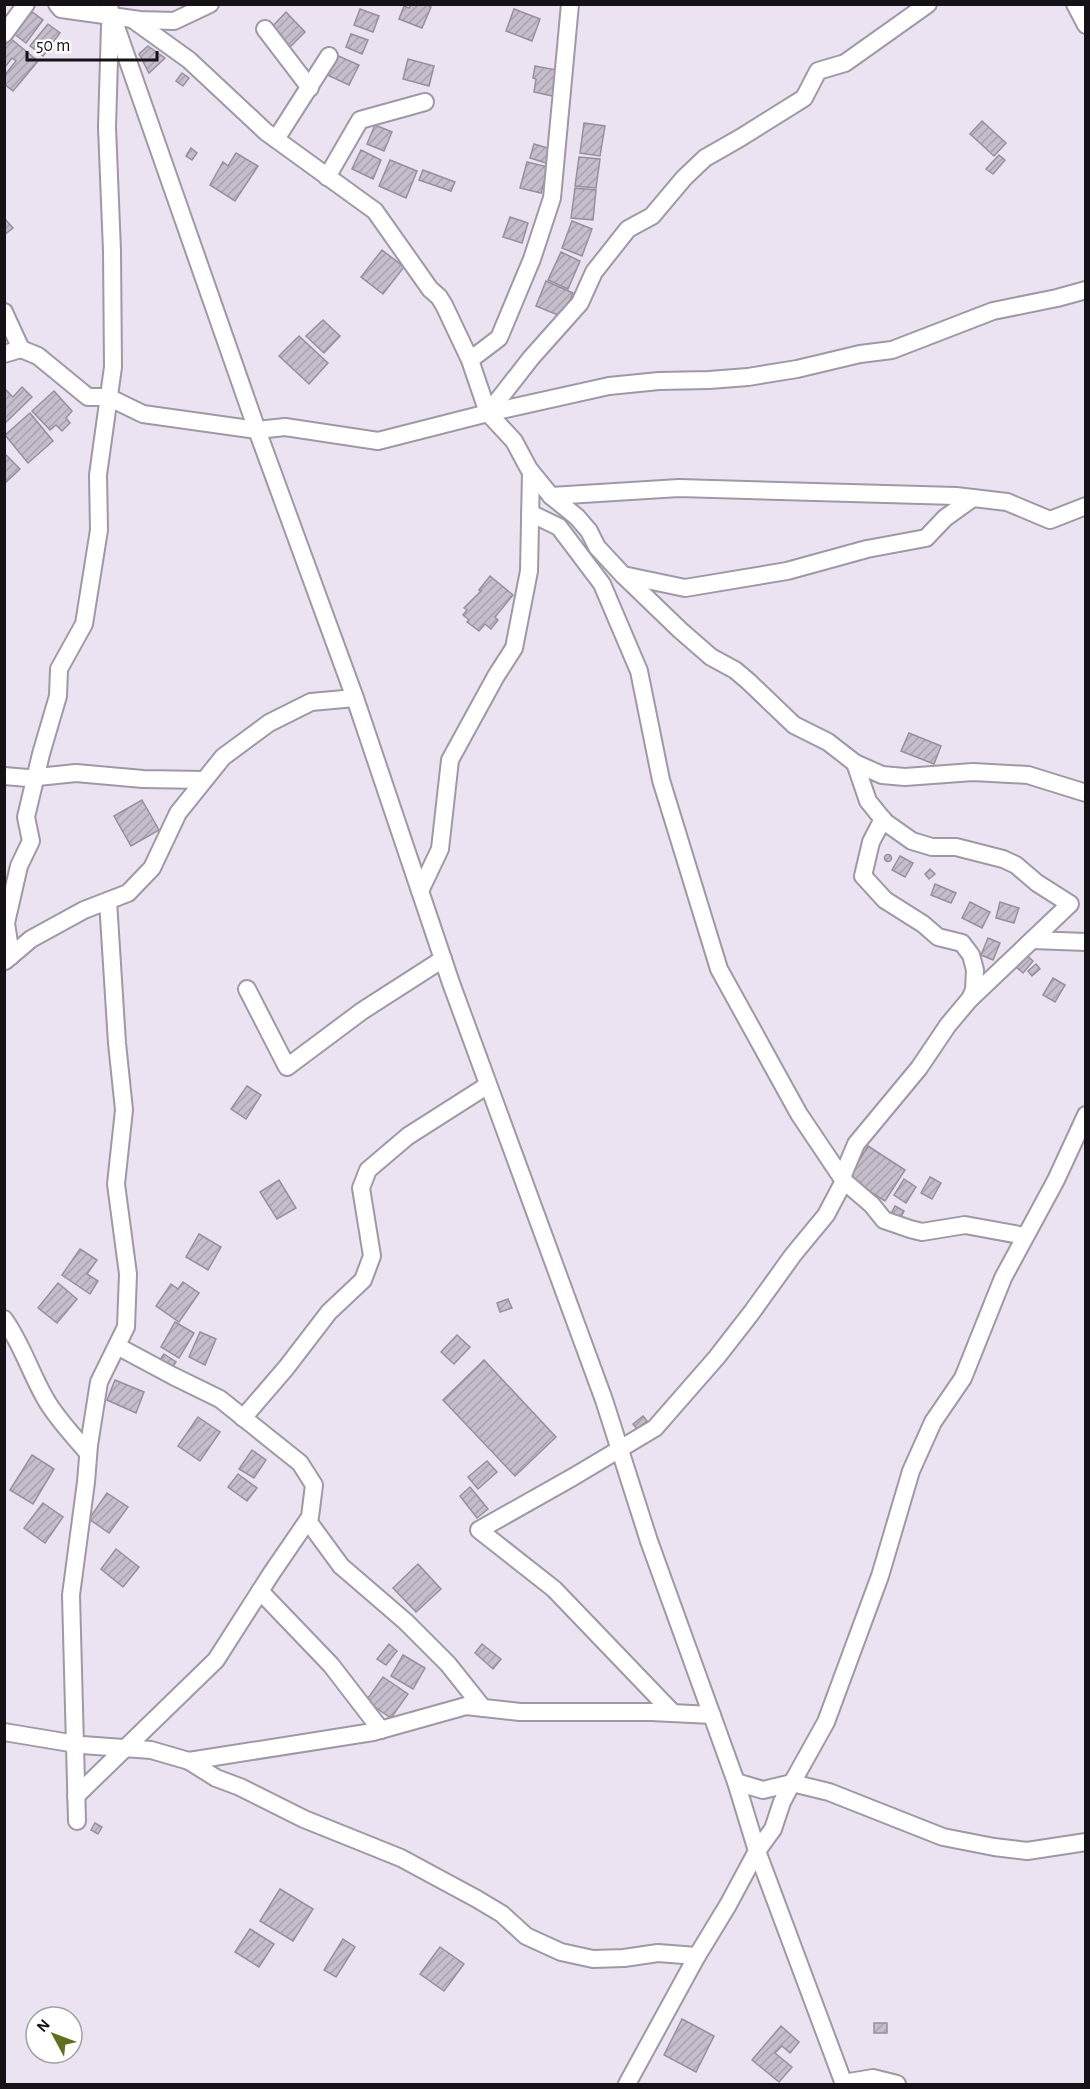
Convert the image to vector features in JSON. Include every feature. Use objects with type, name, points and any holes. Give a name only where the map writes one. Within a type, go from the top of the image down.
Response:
[{"type":"street","points":[[4,34],[26,4]]},
{"type":"street","points":[[57,4],[61,9],[109,10],[132,19],[189,60],[276,140],[375,211],[430,289],[444,304],[470,360],[488,413],[514,441],[531,472],[551,496],[583,524],[597,547],[623,575],[680,630],[711,657],[735,670],[794,724],[828,742],[855,763],[882,775],[905,777],[973,772],[1028,775],[1086,793]]},
{"type":"street","points":[[132,19],[174,21],[210,4]]},
{"type":"street","points":[[470,360],[499,338],[532,259],[552,198],[570,4]]},
{"type":"street","points":[[488,413],[531,358],[580,303],[594,272],[628,229],[652,216],[684,178],[705,158],[804,98],[818,71],[845,63],[928,4]]},
{"type":"street","points":[[1075,4],[1086,26]]},
{"type":"street","points":[[8,959],[6,923],[19,866],[31,841],[26,817],[58,696],[58,669],[84,624],[99,530],[98,475],[113,367],[112,251],[107,127],[109,10]]},
{"type":"street","points":[[109,10],[257,430],[355,698],[443,959],[604,1400],[649,1540],[736,1782],[757,1851],[843,2084],[873,2078],[897,2085]]},
{"type":"street","points":[[265,29],[310,88]]},
{"type":"street","points":[[276,140],[329,56]]},
{"type":"street","points":[[327,177],[360,120],[425,102]]},
{"type":"street","points":[[4,354],[21,349],[38,356],[88,397],[108,397],[143,414],[257,430],[285,427],[378,441],[488,413],[609,387],[659,381],[748,377],[797,369],[860,354],[892,350],[993,311],[1086,290]]},
{"type":"street","points":[[4,312],[21,349]]},
{"type":"street","points":[[420,891],[440,849],[450,760],[514,648],[529,571],[531,472]]},
{"type":"street","points":[[551,496],[679,488],[956,496],[1007,502],[1050,520],[1086,506]]},
{"type":"street","points":[[623,575],[685,588],[787,571],[867,549],[926,538],[945,518],[973,498]]},
{"type":"street","points":[[530,513],[559,527],[602,584],[639,671],[661,780],[719,969],[799,1114],[844,1181],[884,1220],[910,1229],[922,1232],[965,1225],[1025,1236]]},
{"type":"street","points":[[8,959],[31,939],[84,910],[128,892],[152,868],[178,813],[223,757],[269,723],[311,702],[355,698]]},
{"type":"street","points":[[673,1713],[554,1589],[479,1530],[655,1428],[717,1357],[793,1255],[826,1215],[844,1181],[843,1175],[856,1144],[920,1068],[948,1025],[969,1000],[1070,904],[1036,883],[1016,865],[1003,859],[956,847],[932,847],[912,841],[883,819],[868,801],[855,763]]},
{"type":"street","points":[[4,776],[36,777],[76,773],[143,779],[204,780]]},
{"type":"street","points":[[883,819],[871,842],[863,876],[885,900],[938,937],[962,943],[971,955],[975,970],[974,990],[969,1000]]},
{"type":"street","points":[[77,1821],[71,1595],[99,1382],[126,1327],[128,1274],[116,1184],[124,1110],[117,1043],[108,901]]},
{"type":"street","points":[[1032,940],[1086,942]]},
{"type":"street","points":[[247,989],[287,1067],[362,1011],[443,959]]},
{"type":"street","points":[[243,1418],[286,1368],[329,1312],[363,1280],[372,1256],[361,1188],[368,1170],[408,1136],[488,1085]]},
{"type":"street","points":[[627,2085],[697,1956],[757,1851],[773,1829],[782,1802],[826,1722],[880,1576],[911,1471],[933,1422],[963,1378],[1003,1278],[1056,1180],[1086,1115]]},
{"type":"street","points":[[4,1319],[14,1332],[45,1398],[88,1453]]},
{"type":"street","points":[[76,1796],[216,1660],[308,1521],[314,1485],[300,1463],[220,1399],[117,1346]]},
{"type":"street","points":[[308,1521],[341,1566],[406,1622],[448,1664],[483,1708]]},
{"type":"street","points":[[260,1591],[331,1665],[381,1730]]},
{"type":"street","points":[[189,1761],[381,1730],[466,1706],[520,1712],[712,1715]]},
{"type":"street","points":[[4,1732],[74,1743],[151,1750],[189,1761],[216,1778],[240,1787],[304,1819],[410,1863],[502,1914],[526,1935],[561,1952],[594,1959],[624,1958],[658,1953],[697,1956]]},
{"type":"street","points":[[736,1782],[763,1790],[792,1783],[829,1792],[943,1837],[994,1847],[1027,1851],[1086,1842]]},
{"type":"building","points":[[411,4],[425,4],[431,7],[422,28],[399,19],[404,6],[409,8]]},
{"type":"building","points":[[360,9],[379,16],[373,32],[354,25]]},
{"type":"building","points":[[514,9],[540,19],[532,41],[506,31]]},
{"type":"building","points":[[31,11],[43,20],[26,43],[13,33]]},
{"type":"building","points":[[286,12],[305,32],[290,47],[271,28]]},
{"type":"building","points":[[48,24],[60,33],[43,56],[30,46]]},
{"type":"building","points":[[351,34],[368,40],[362,54],[346,47]]},
{"type":"building","points":[[10,38],[38,61],[13,91],[4,84],[4,76],[16,61],[12,58],[5,67],[4,46]]},
{"type":"building","points":[[148,46],[165,58],[149,73],[139,54]]},
{"type":"building","points":[[334,54],[359,65],[349,85],[325,74]]},
{"type":"building","points":[[408,59],[434,66],[429,86],[403,79]]},
{"type":"building","points":[[535,66],[562,71],[557,97],[534,92]]},
{"type":"building","points":[[182,73],[189,78],[183,86],[176,81]]},
{"type":"building","points":[[982,121],[1006,143],[994,156],[970,134]]},
{"type":"building","points":[[584,123],[605,126],[600,156],[580,153]]},
{"type":"building","points":[[375,125],[392,132],[384,151],[367,144]]},
{"type":"building","points":[[534,144],[551,149],[546,163],[530,158]]},
{"type":"building","points":[[191,148],[197,153],[192,160],[186,156]]},
{"type":"building","points":[[361,150],[381,160],[373,179],[352,169]]},
{"type":"building","points":[[236,153],[258,166],[235,201],[210,185],[223,162],[228,166]]},
{"type":"building","points":[[999,155],[1005,160],[993,174],[986,169]]},
{"type":"building","points":[[579,157],[600,159],[596,188],[575,186]]},
{"type":"building","points":[[390,160],[417,171],[406,198],[379,186]]},
{"type":"building","points":[[527,162],[548,167],[541,193],[520,188]]},
{"type":"building","points":[[423,170],[455,182],[451,191],[419,180]]},
{"type":"building","points":[[575,188],[596,190],[593,220],[571,218]]},
{"type":"building","points":[[510,217],[528,223],[522,243],[503,237]]},
{"type":"building","points":[[4,218],[13,228],[4,235]]},
{"type":"building","points":[[572,221],[592,229],[582,256],[562,248]]},
{"type":"building","points":[[382,250],[404,267],[383,294],[361,277]]},
{"type":"building","points":[[561,252],[580,261],[568,289],[548,280]]},
{"type":"building","points":[[546,281],[573,293],[563,317],[536,306]]},
{"type":"building","points":[[323,320],[340,336],[324,353],[306,336]]},
{"type":"building","points":[[299,336],[328,363],[309,384],[279,356]]},
{"type":"building","points":[[22,387],[32,397],[4,424],[4,388],[13,397]]},
{"type":"building","points":[[54,391],[72,411],[66,418],[70,423],[62,431],[56,425],[50,430],[32,411]]},
{"type":"building","points":[[30,413],[53,441],[28,463],[5,435]]},
{"type":"building","points":[[4,453],[20,469],[4,484]]},
{"type":"building","points":[[490,576],[513,595],[495,617],[498,620],[491,629],[485,624],[479,631],[467,622],[469,620],[463,615],[467,610],[464,608],[481,591],[479,590]]},
{"type":"building","points":[[909,733],[941,746],[934,764],[901,751]]},
{"type":"building","points":[[142,800],[159,830],[131,846],[114,816]]},
{"type":"building","points":[[888,854],[892,858],[888,862],[884,858]]},
{"type":"building","points":[[900,856],[913,863],[905,877],[892,870]]},
{"type":"building","points":[[930,869],[935,874],[929,879],[925,874]]},
{"type":"building","points":[[935,884],[956,893],[951,903],[931,895]]},
{"type":"building","points":[[970,902],[990,912],[982,928],[962,918]]},
{"type":"building","points":[[1000,902],[1019,908],[1014,923],[996,918]]},
{"type":"building","points":[[988,938],[1000,943],[993,960],[981,955]]},
{"type":"building","points":[[1022,951],[1033,961],[1023,973],[1012,963]]},
{"type":"building","points":[[1036,964],[1040,969],[1032,976],[1028,971]]},
{"type":"building","points":[[1053,978],[1065,985],[1055,1002],[1043,995]]},
{"type":"building","points":[[247,1086],[261,1095],[246,1119],[231,1109]]},
{"type":"building","points":[[868,1146],[905,1170],[885,1201],[848,1178]]},
{"type":"building","points":[[930,1177],[941,1183],[932,1199],[921,1193]]},
{"type":"building","points":[[904,1179],[916,1187],[906,1203],[894,1195]]},
{"type":"building","points":[[279,1180],[296,1208],[277,1219],[260,1192]]},
{"type":"building","points":[[895,1206],[904,1211],[900,1219],[891,1214]]},
{"type":"building","points":[[199,1234],[221,1247],[208,1270],[186,1257]]},
{"type":"building","points":[[80,1249],[97,1260],[87,1274],[98,1281],[90,1294],[62,1275]]},
{"type":"building","points":[[183,1282],[199,1293],[179,1322],[156,1306],[171,1284],[178,1289]]},
{"type":"building","points":[[58,1283],[77,1299],[57,1323],[38,1308]]},
{"type":"building","points":[[508,1299],[512,1308],[500,1312],[497,1303]]},
{"type":"building","points":[[175,1322],[194,1333],[179,1358],[161,1347]]},
{"type":"building","points":[[200,1332],[216,1339],[205,1365],[189,1357]]},
{"type":"building","points":[[457,1335],[470,1347],[454,1364],[441,1352]]},
{"type":"building","points":[[164,1354],[176,1362],[171,1369],[159,1361]]},
{"type":"building","points":[[484,1360],[556,1437],[515,1476],[443,1400]]},
{"type":"building","points":[[115,1380],[144,1392],[136,1413],[107,1400]]},
{"type":"building","points":[[643,1416],[647,1421],[637,1429],[633,1424]]},
{"type":"building","points":[[198,1417],[220,1432],[200,1461],[178,1446]]},
{"type":"building","points":[[252,1450],[266,1460],[254,1478],[239,1469]]},
{"type":"building","points":[[32,1455],[54,1469],[33,1504],[10,1490]]},
{"type":"building","points":[[487,1461],[497,1472],[478,1489],[468,1477]]},
{"type":"building","points":[[238,1474],[257,1488],[247,1501],[228,1487]]},
{"type":"building","points":[[470,1487],[488,1509],[477,1518],[460,1496]]},
{"type":"building","points":[[107,1493],[128,1507],[109,1533],[89,1519]]},
{"type":"building","points":[[43,1503],[63,1517],[45,1543],[24,1528]]},
{"type":"building","points":[[116,1549],[139,1567],[123,1587],[101,1569]]},
{"type":"building","points":[[418,1564],[441,1589],[416,1612],[393,1588]]},
{"type":"building","points":[[389,1644],[397,1651],[386,1665],[377,1659]]},
{"type":"building","points":[[482,1644],[501,1659],[493,1669],[475,1653]]},
{"type":"building","points":[[403,1655],[425,1668],[413,1689],[391,1676]]},
{"type":"building","points":[[383,1677],[408,1694],[391,1718],[366,1701]]},
{"type":"building","points":[[95,1823],[102,1827],[98,1834],[91,1830]]},
{"type":"building","points":[[280,1889],[313,1909],[293,1941],[260,1921]]},
{"type":"building","points":[[250,1929],[274,1944],[259,1967],[235,1952]]},
{"type":"building","points":[[343,1939],[355,1947],[336,1977],[324,1970]]},
{"type":"building","points":[[440,1947],[464,1964],[444,1991],[420,1974]]},
{"type":"building","points":[[682,2019],[714,2036],[696,2072],[664,2055]]},
{"type":"building","points":[[874,2023],[887,2023],[887,2033],[874,2033]]},
{"type":"building","points":[[781,2026],[799,2042],[790,2053],[782,2046],[775,2053],[792,2067],[779,2082],[752,2060]]}]
